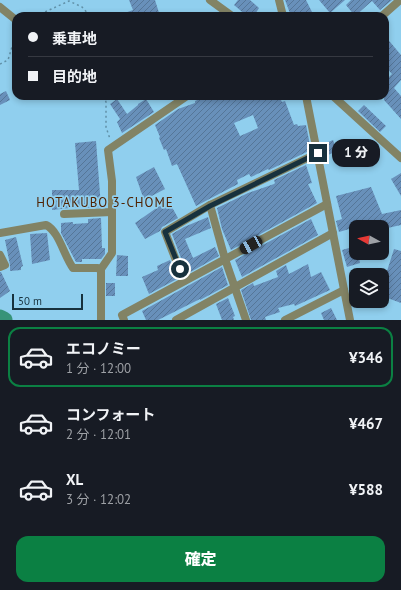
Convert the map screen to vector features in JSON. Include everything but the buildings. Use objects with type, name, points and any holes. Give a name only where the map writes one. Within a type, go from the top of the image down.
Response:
[{"type":"street","points":[[210,0],[226,12]]},
{"type":"street","points":[[279,0],[282,12]]},
{"type":"street","points":[[386,12],[400,0]]},
{"type":"street","points":[[0,7],[12,17]]},
{"type":"street","points":[[101,320],[102,269],[112,253],[112,181],[108,150],[181,100]]},
{"type":"street","points":[[307,100],[350,320]]},
{"type":"street","points":[[343,100],[401,158]]},
{"type":"street","points":[[184,282],[165,232],[210,206],[318,153]]},
{"type":"street","points":[[124,320],[122,315],[327,204]]},
{"type":"street","points":[[210,206],[225,259],[246,320]]},
{"type":"street","points":[[64,214],[112,212]]},
{"type":"street","points":[[0,233],[46,225],[54,230],[68,263],[73,268],[102,269]]},
{"type":"street","points":[[176,320],[333,234]]},
{"type":"street","points":[[0,255],[5,265],[0,267]]},
{"type":"street","points":[[285,320],[344,290]]},
{"type":"path","points":[[45,12],[69,1],[82,7],[86,12]]},
{"type":"path","points":[[0,64],[8,60],[12,47]]},
{"type":"path","points":[[105,100],[106,127],[111,138],[108,150]]},
{"type":"waterway","points":[[0,318],[4,320]]},
{"type":"district","name":"HOTAKUBO 3-CHOME","points":[[105,202]]},
{"type":"route","points":[[180,269],[165,232],[210,206],[318,153]]}]
